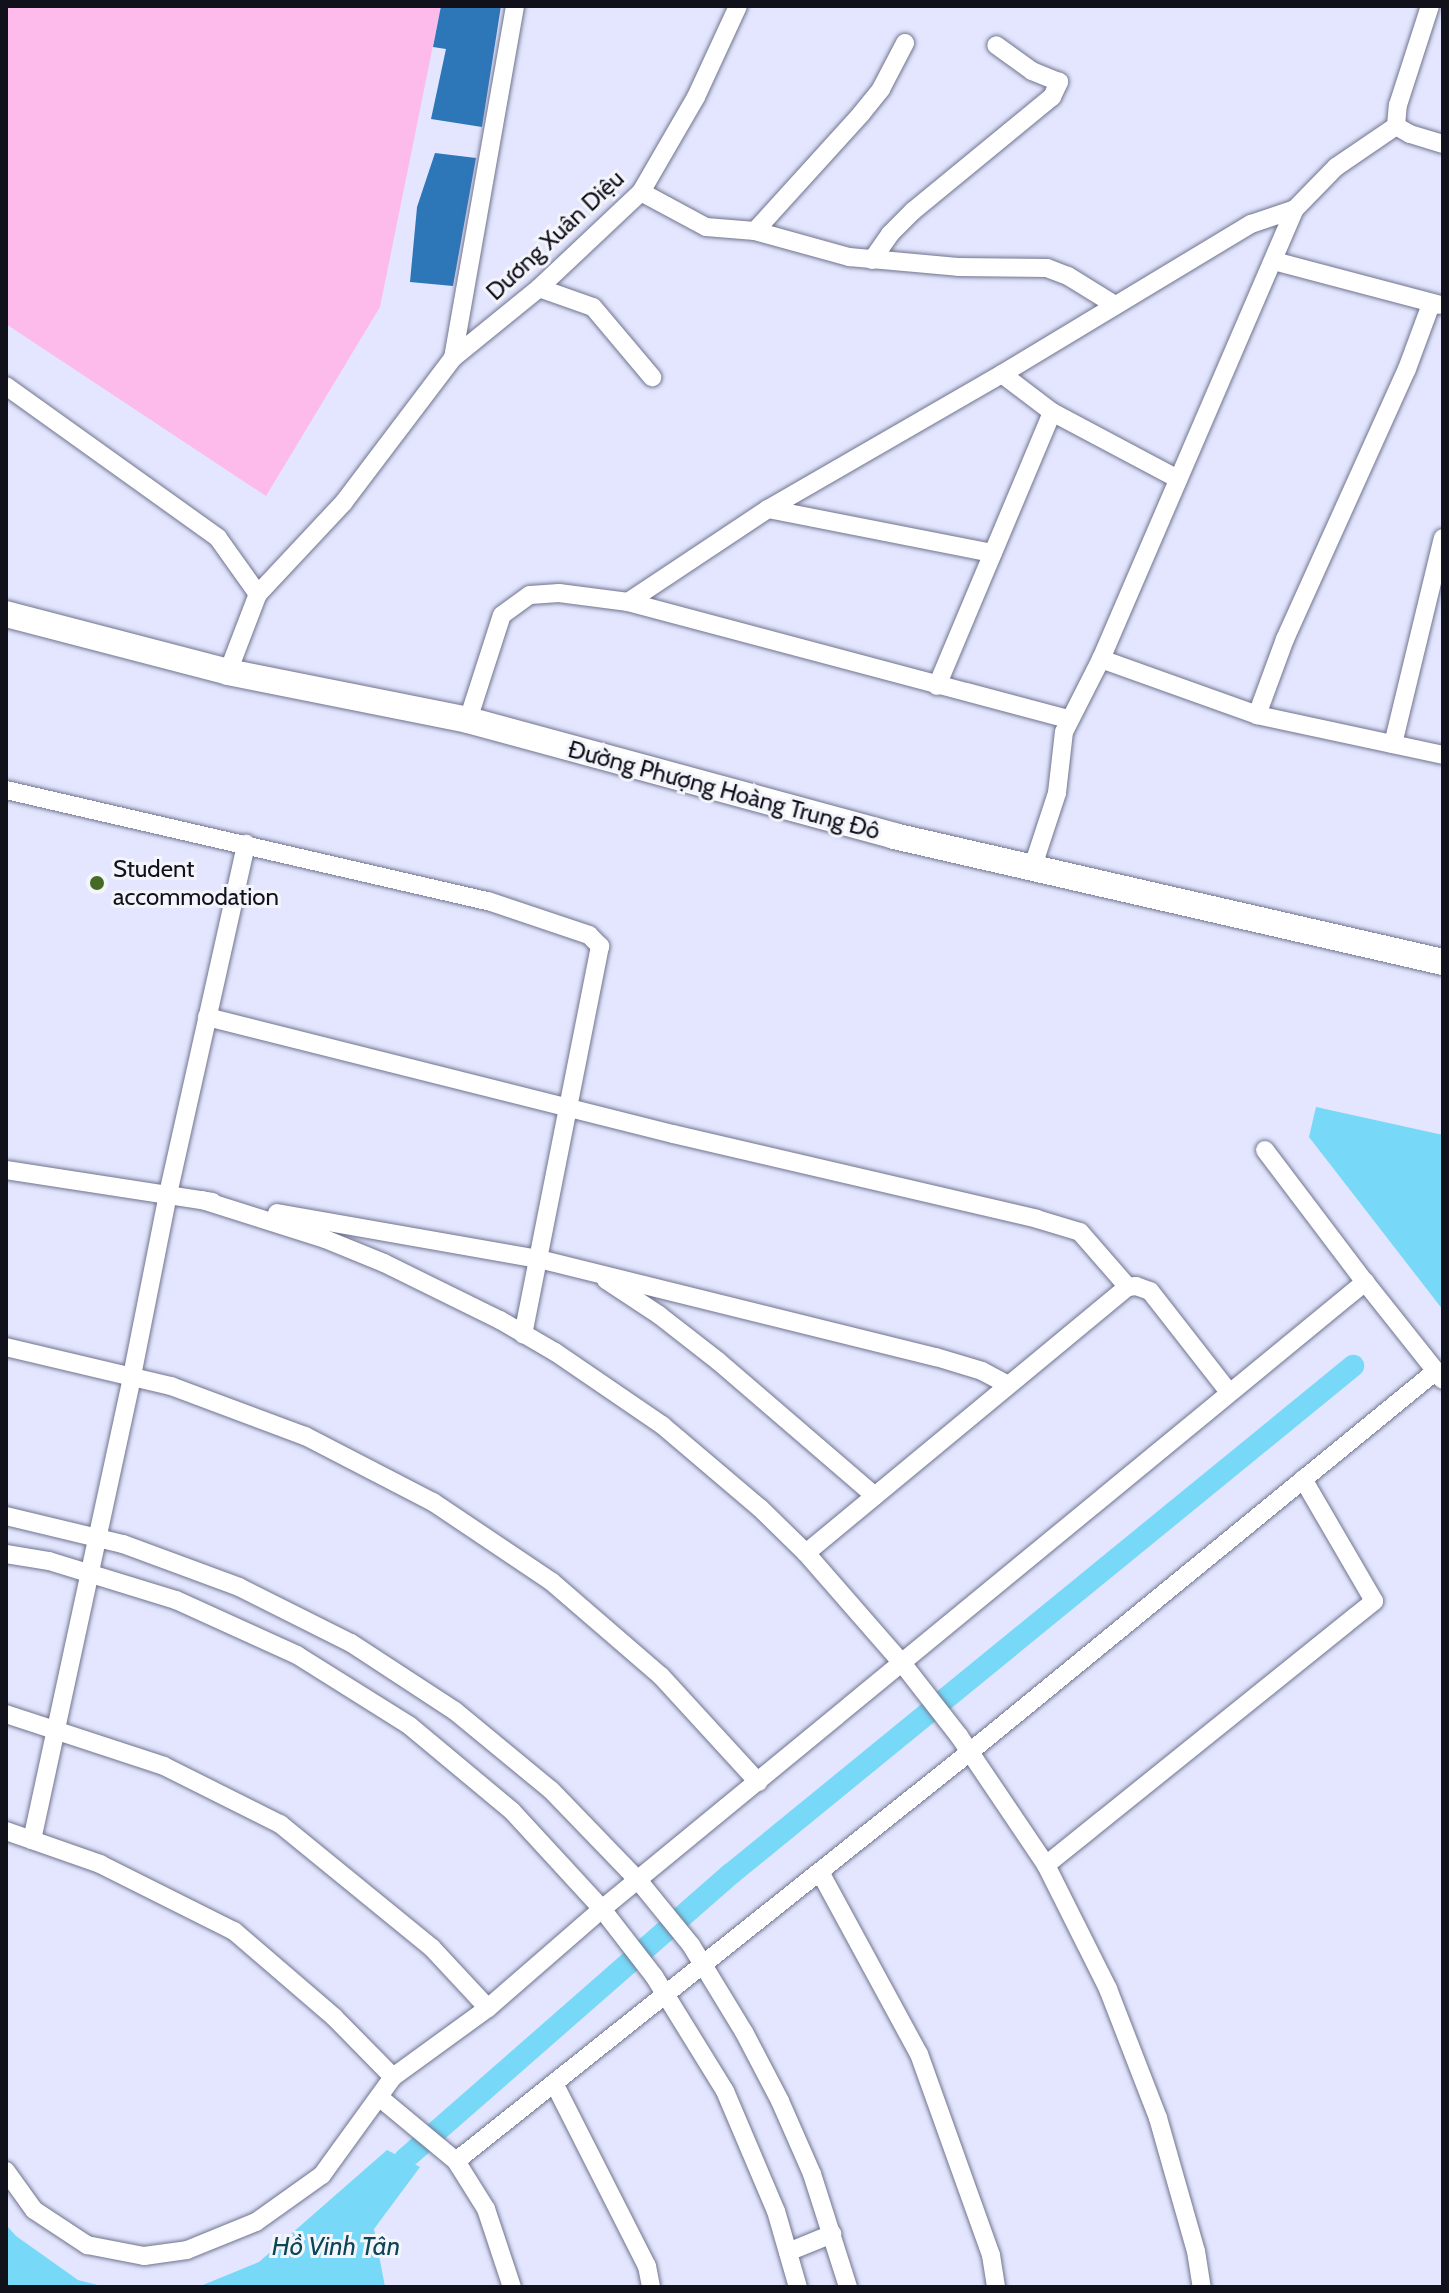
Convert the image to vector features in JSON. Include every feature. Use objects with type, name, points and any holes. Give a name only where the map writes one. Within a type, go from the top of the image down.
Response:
[{"type":"street","points":[[228,672],[258,594],[344,502],[453,358],[515,6]]},
{"type":"street","name":"Dương Xuân Diệu","points":[[453,358],[539,288],[641,192],[696,97],[738,6]]},
{"type":"street","points":[[1396,126],[1398,105],[1430,6]]},
{"type":"street","points":[[755,231],[861,114],[887,79],[905,43]]},
{"type":"street","points":[[872,260],[890,234],[913,211],[1052,97],[1059,82],[1032,71],[996,45]]},
{"type":"street","points":[[1396,126],[1410,134],[1443,144]]},
{"type":"street","points":[[1033,866],[1057,793],[1061,743],[1069,719],[1101,659],[1241,328],[1295,209],[1336,167],[1396,126]]},
{"type":"street","points":[[641,192],[706,227],[755,231],[825,252],[872,260],[958,267],[1047,268],[1068,276],[1115,305]]},
{"type":"street","points":[[628,602],[768,509],[1002,374],[1251,224],[1295,209]]},
{"type":"street","points":[[1257,715],[1285,639],[1437,305],[1274,261]]},
{"type":"street","points":[[539,288],[593,307],[652,377]]},
{"type":"street","points":[[1002,374],[1052,412],[1178,479]]},
{"type":"street","points":[[6,386],[218,538],[258,594]]},
{"type":"street","points":[[937,686],[1052,412]]},
{"type":"street","points":[[768,509],[993,553]]},
{"type":"street","points":[[1393,744],[1443,538]]},
{"type":"street","points":[[468,720],[494,631],[502,615],[515,602],[530,595],[559,593],[628,602],[1069,719]]},
{"type":"street","name":"Đường Phượng Hoàng Trung Đô","points":[[6,614],[228,672],[468,720],[894,836],[1443,962]]},
{"type":"street","points":[[1101,659],[1257,715],[1443,755]]},
{"type":"street","points":[[6,790],[488,901],[589,935],[600,946],[523,1334]]},
{"type":"street","points":[[32,1840],[168,1194],[246,844]]},
{"type":"street","points":[[207,1017],[1080,1232],[1128,1287]]},
{"type":"street","points":[[450,2156],[554,2083],[971,1751],[1303,1479],[1439,1375],[1265,1150]]},
{"type":"street","points":[[6,1170],[168,1194],[539,1259],[936,1357],[982,1371],[1008,1385]]},
{"type":"street","points":[[202,1200],[288,1226],[384,1263],[523,1334],[662,1425],[751,1500],[806,1553],[902,1663],[971,1751],[1046,1865],[1108,1989],[1158,2118],[1196,2251],[1202,2287]]},
{"type":"street","points":[[594,1273],[659,1315],[706,1352],[875,1496]]},
{"type":"street","points":[[6,2171],[34,2210],[87,2245],[144,2256],[187,2250],[256,2222],[322,2175],[393,2077],[488,2008],[602,1909],[1365,1282]]},
{"type":"street","points":[[806,1553],[1128,1287],[1136,1286],[1150,1291],[1229,1392]]},
{"type":"street","points":[[6,1347],[171,1386],[305,1436],[433,1502],[552,1582],[661,1676],[758,1782]]},
{"type":"street","points":[[1046,1865],[1374,1601],[1303,1479]]},
{"type":"street","points":[[6,1516],[96,1538],[239,1587],[351,1643],[455,1711],[527,1770],[638,1880],[691,1945],[780,2101],[832,2234],[848,2287]]},
{"type":"street","points":[[6,1554],[49,1561],[176,1600],[297,1655],[410,1726],[512,1811],[602,1909],[654,1976],[725,2091],[776,2211],[798,2287]]},
{"type":"street","points":[[6,1714],[164,1766],[280,1824],[432,1948],[488,2008]]},
{"type":"street","points":[[6,1831],[100,1864],[234,1931],[334,2017],[393,2077]]},
{"type":"street","points":[[820,1872],[919,2054],[991,2255],[996,2287]]},
{"type":"street","points":[[554,2083],[647,2266],[651,2287]]},
{"type":"street","points":[[379,2097],[450,2156],[486,2209],[512,2287]]},
{"type":"street","points":[[788,2252],[832,2234]]},
{"type":"shaded area","points":[[6,6],[441,6],[380,307],[266,496],[6,324]]},
{"type":"water","points":[[1316,1107],[1443,1135],[1443,1310],[1309,1137]]},
{"type":"water","name":"Hồ Vinh Tân","points":[[387,2150],[420,2167],[374,2229],[385,2287],[198,2287],[259,2262]]},
{"type":"water","points":[[6,2225],[16,2236],[78,2280],[105,2287],[6,2287]]},
{"type":"building","points":[[441,6],[501,6],[482,127],[431,119],[446,49],[433,47]]},
{"type":"building","points":[[435,153],[476,158],[453,286],[410,282],[417,207]]},
{"type":"waterway","points":[[405,2159],[732,1873],[1353,1366]]},
{"type":"place","name":"Student accommodation","points":[[97,883]]}]
